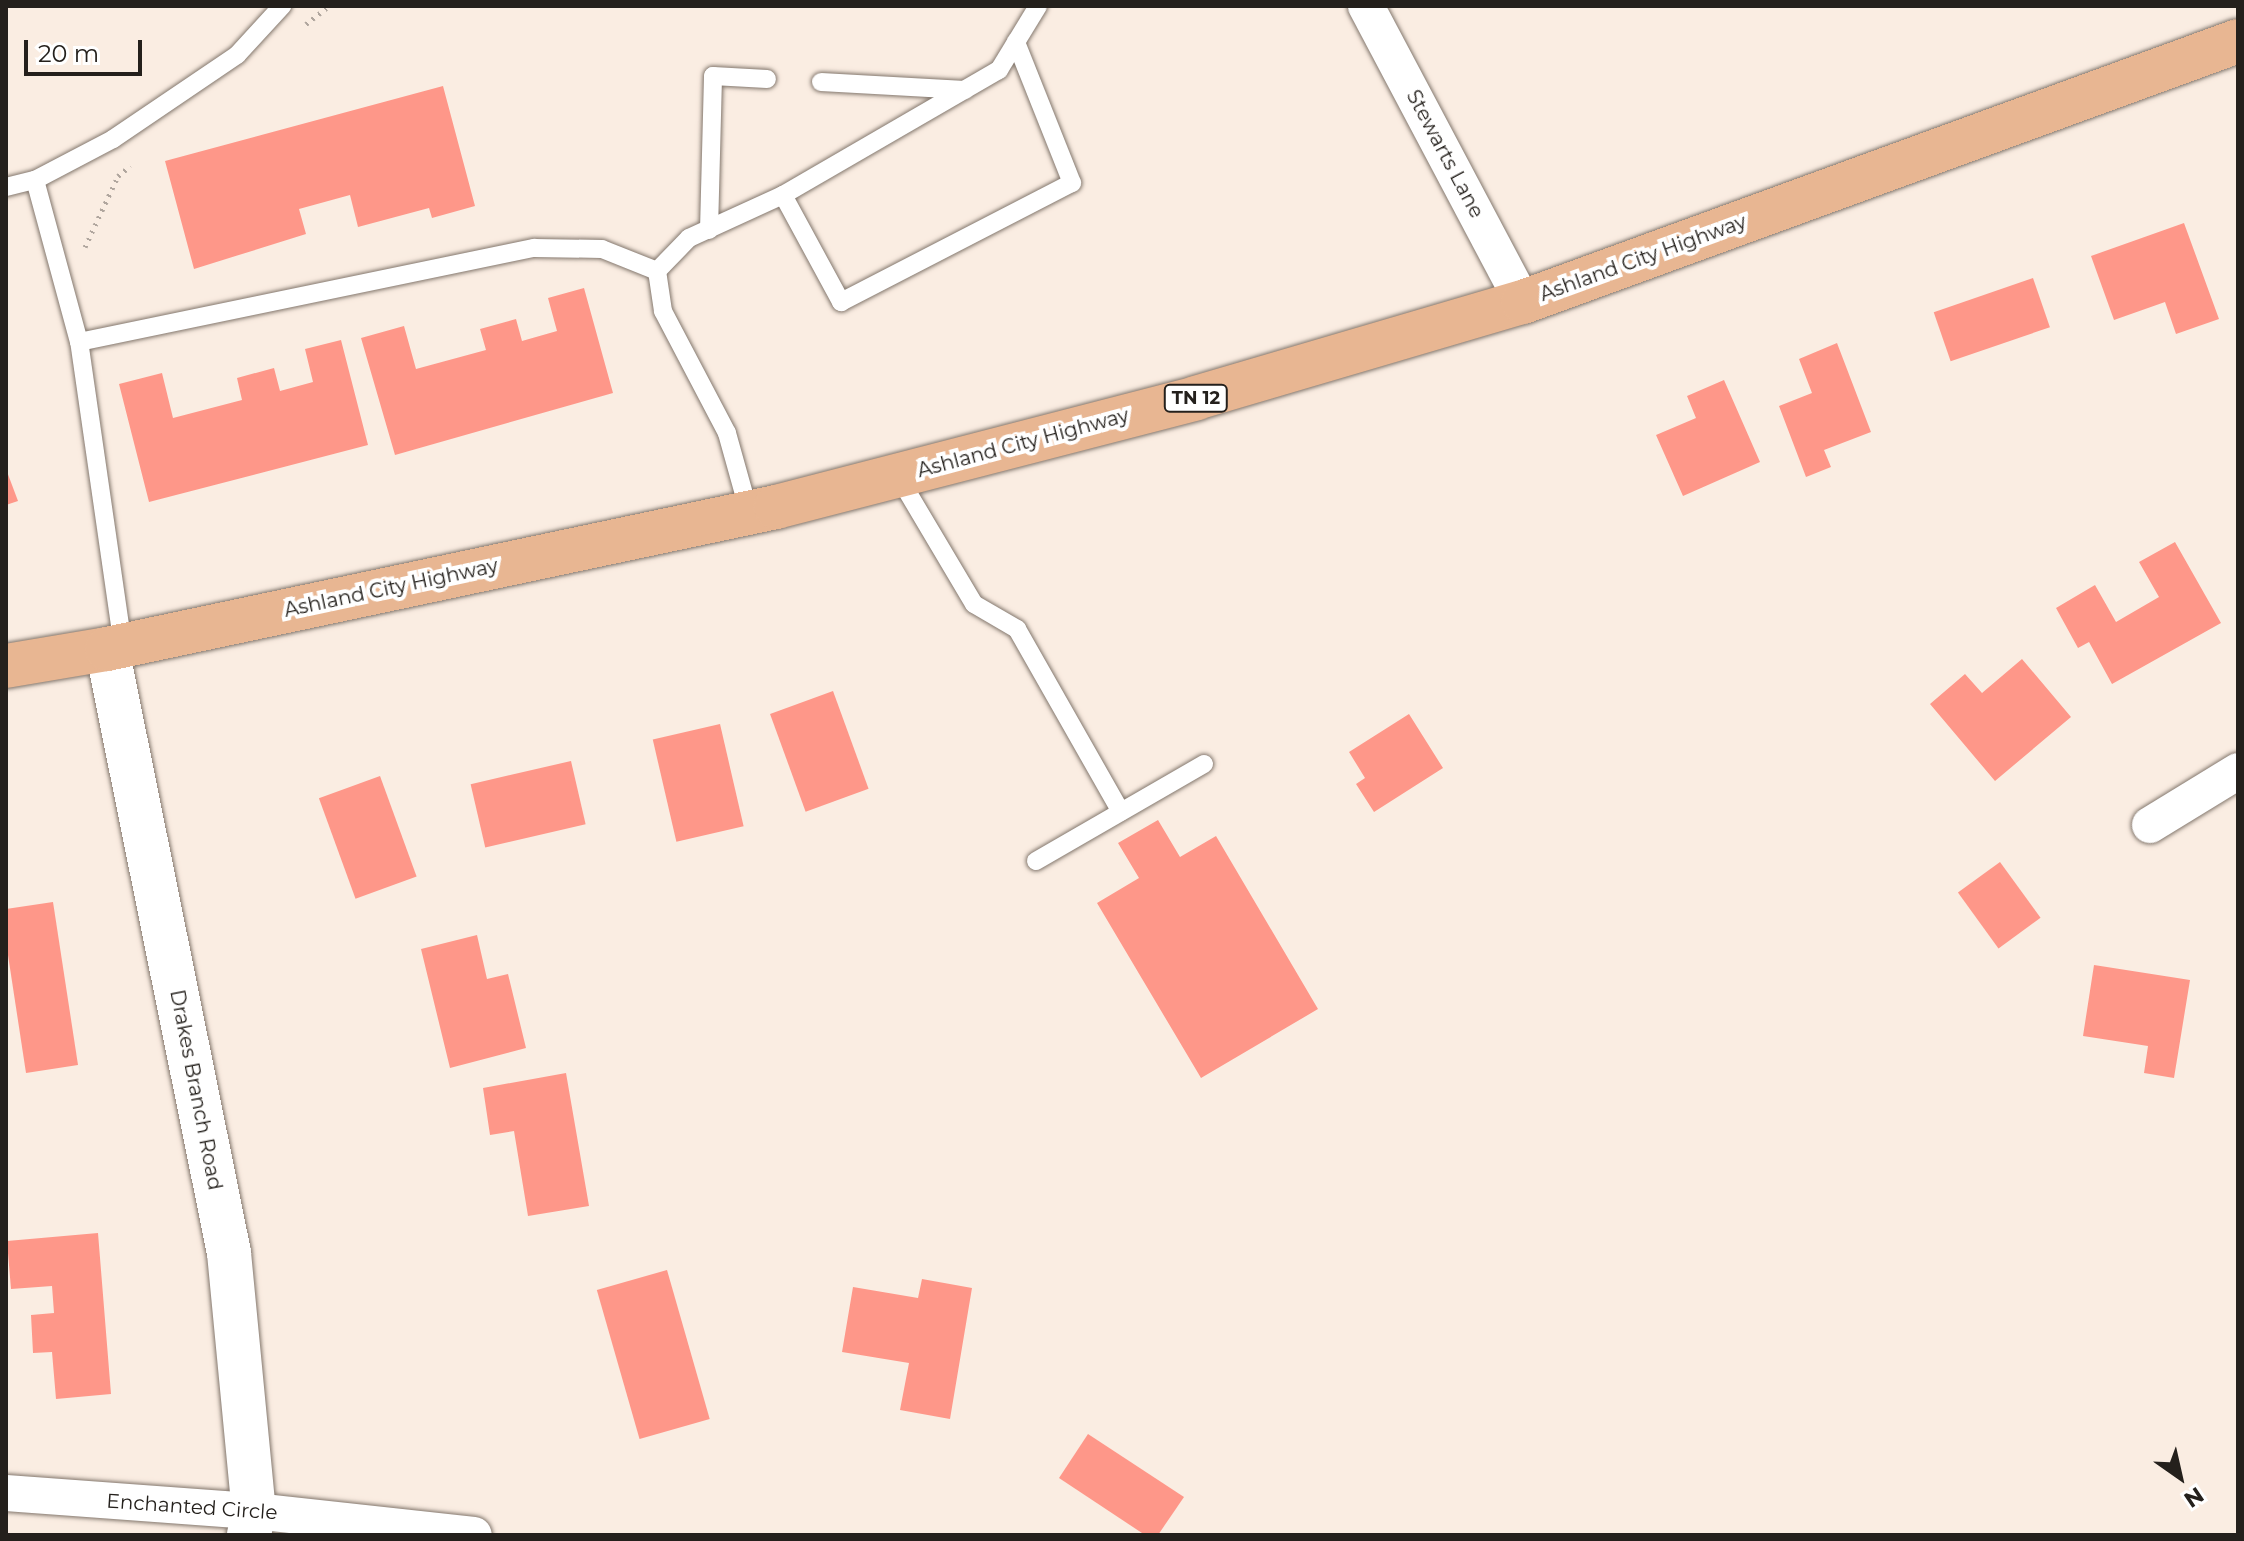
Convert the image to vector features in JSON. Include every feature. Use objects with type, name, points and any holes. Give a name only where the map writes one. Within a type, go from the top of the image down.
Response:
[{"type":"main road","name":"Ashland City Highway","points":[[6,666],[115,647],[749,512],[1196,398],[1523,302],[2238,41]]},
{"type":"street","name":"Stewarts Lane","points":[[1366,6],[1523,302]]},
{"type":"street","name":"Drakes Branch Road","points":[[115,647],[229,1253],[252,1523]]},
{"type":"street","points":[[2150,825],[2238,771]]},
{"type":"street","name":"Enchanted Circle","points":[[6,1493],[252,1523],[474,1535]]},
{"type":"lane","points":[[6,187],[35,180],[113,139],[237,55],[282,6]]},
{"type":"lane","points":[[657,271],[689,238],[783,195],[999,70],[1038,6]]},
{"type":"lane","points":[[783,195],[841,302],[1072,183],[1016,42]]},
{"type":"lane","points":[[709,230],[713,76],[767,79]]},
{"type":"lane","points":[[821,82],[965,90]]},
{"type":"lane","points":[[35,180],[79,342],[115,647]]},
{"type":"lane","points":[[79,342],[534,248],[602,249],[657,271]]},
{"type":"lane","points":[[657,271],[663,311],[727,433],[749,512]]},
{"type":"lane","points":[[897,475],[974,604],[1017,629],[1121,812]]},
{"type":"lane","points":[[1036,861],[1204,764]]},
{"type":"path","points":[[304,26],[329,6]]},
{"type":"path","points":[[80,259],[118,176],[142,156]]},
{"type":"building","points":[[443,86],[475,206],[432,218],[429,208],[358,227],[350,195],[299,209],[306,234],[194,269],[165,161]]},
{"type":"building","points":[[2184,223],[2219,319],[2176,334],[2165,302],[2114,320],[2091,256]]},
{"type":"building","points":[[2033,278],[2050,327],[1951,361],[1934,312]]},
{"type":"building","points":[[584,288],[613,393],[395,455],[361,338],[404,326],[416,369],[486,350],[480,329],[516,319],[522,341],[557,331],[548,298]]},
{"type":"building","points":[[341,340],[368,445],[149,502],[119,384],[162,373],[173,418],[242,400],[237,378],[274,368],[280,391],[313,382],[305,349]]},
{"type":"building","points":[[1837,343],[1871,432],[1824,450],[1831,467],[1806,477],[1779,406],[1812,393],[1799,359]]},
{"type":"building","points":[[1724,380],[1760,462],[1683,496],[1656,435],[1696,418],[1687,396]]},
{"type":"building","points":[[6,469],[18,501],[6,505]]},
{"type":"building","points":[[2175,542],[2221,623],[2112,684],[2089,642],[2078,648],[2056,608],[2095,585],[2116,622],[2159,597],[2139,562]]},
{"type":"building","points":[[2022,659],[2071,717],[1995,781],[1930,704],[1965,674],[1982,693]]},
{"type":"building","points":[[833,691],[869,789],[806,812],[770,714]]},
{"type":"building","points":[[1409,714],[1443,768],[1374,812],[1356,784],[1365,778],[1349,752]]},
{"type":"building","points":[[720,724],[744,826],[676,842],[653,740]]},
{"type":"building","points":[[571,761],[586,824],[485,848],[471,784]]},
{"type":"building","points":[[380,776],[417,877],[356,899],[319,798]]},
{"type":"building","points":[[1158,820],[1180,857],[1216,836],[1318,1009],[1201,1078],[1097,903],[1139,878],[1118,843]]},
{"type":"building","points":[[2000,862],[2041,918],[1998,948],[1958,893]]},
{"type":"building","points":[[53,902],[78,1065],[26,1073],[6,942],[6,909]]},
{"type":"building","points":[[477,935],[487,979],[508,974],[526,1048],[450,1068],[421,949]]},
{"type":"building","points":[[2094,965],[2190,980],[2174,1078],[2144,1073],[2148,1046],[2083,1036]]},
{"type":"building","points":[[566,1073],[589,1206],[528,1216],[514,1131],[490,1135],[483,1088]]},
{"type":"building","points":[[98,1233],[111,1394],[56,1399],[52,1352],[33,1353],[31,1315],[54,1313],[52,1286],[11,1289],[7,1241]]},
{"type":"building","points":[[667,1270],[710,1419],[640,1439],[597,1290]]},
{"type":"building","points":[[922,1279],[972,1288],[950,1419],[900,1410],[909,1363],[842,1352],[853,1287],[918,1298]]},
{"type":"building","points":[[1088,1434],[1184,1497],[1158,1535],[1145,1535],[1059,1478]]}]
